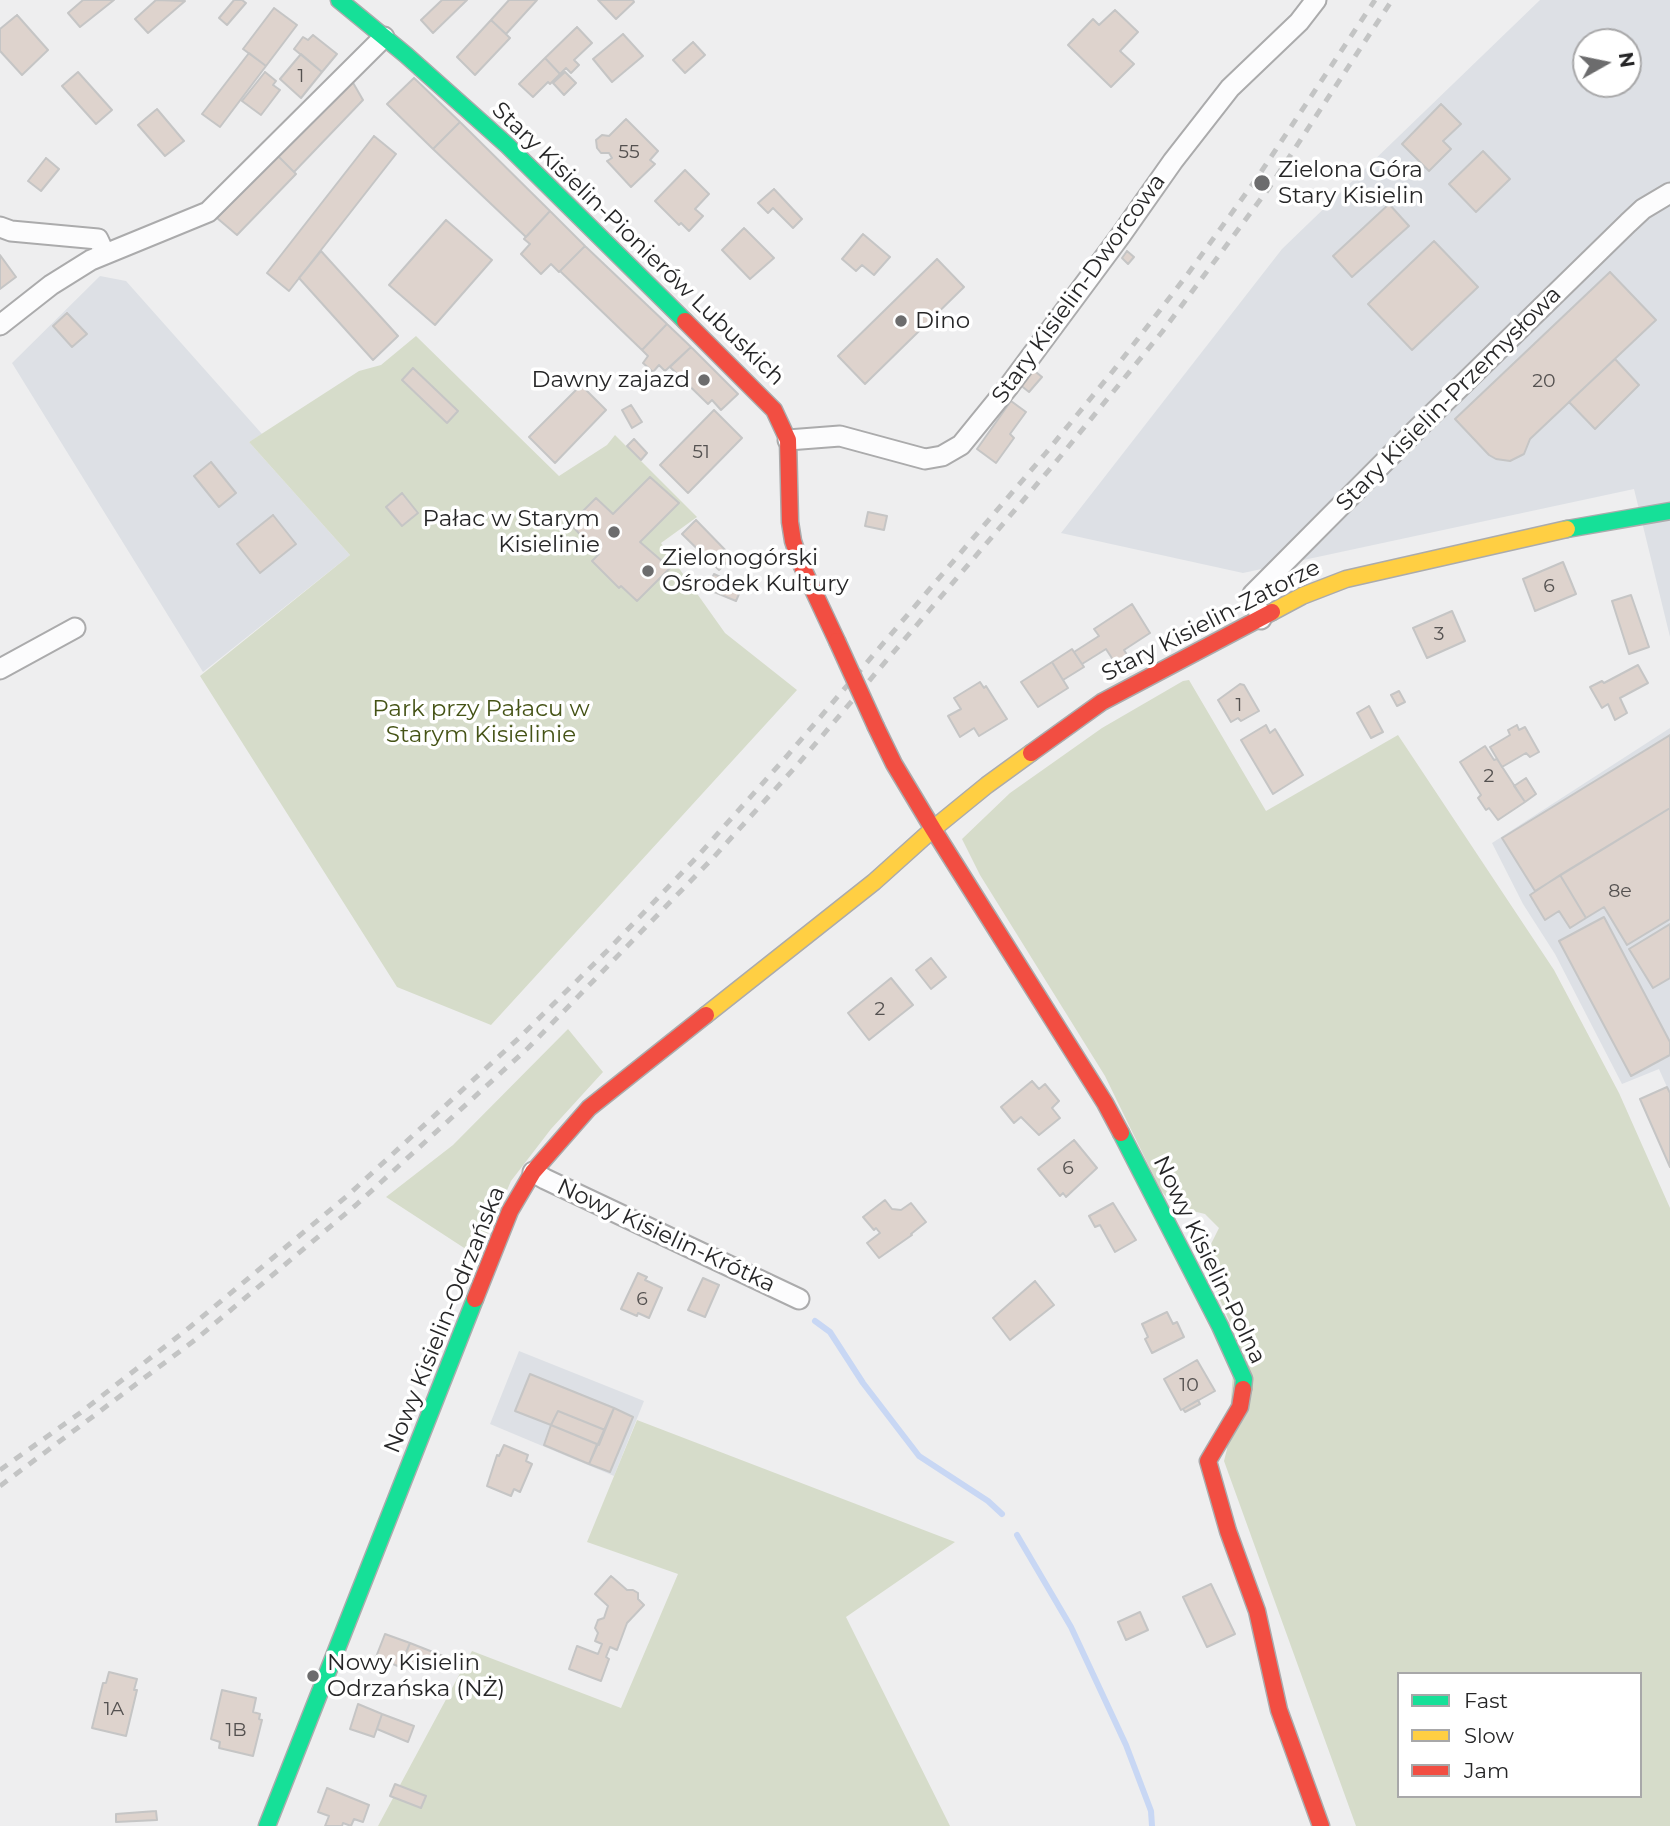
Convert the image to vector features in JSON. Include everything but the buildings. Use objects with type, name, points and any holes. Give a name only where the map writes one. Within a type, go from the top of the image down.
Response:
[{"type":"street","name":"Stary Kisielin-Pionierów Lubuskich","points":[[339,0],[508,146],[774,410],[788,440],[790,523],[800,562],[894,764],[933,829]]},
{"type":"street","name":"Stary Kisielin-Dworcowa","points":[[788,440],[839,436],[925,459],[942,456],[961,445],[1009,386],[1173,160],[1230,88],[1299,22],[1316,0]]},
{"type":"street","points":[[0,326],[67,274],[105,254],[208,212],[384,37]]},
{"type":"street","name":"Stary Kisielin-Przemysłowa","points":[[1261,619],[1253,594],[1628,223],[1643,209],[1670,193]]},
{"type":"street","points":[[0,227],[11,231],[98,239],[105,254]]},
{"type":"street","name":"Stary Kisielin-Zatorze","points":[[874,882],[933,829],[1054,735],[1102,702],[1321,587],[1383,569],[1577,527],[1670,511]]},
{"type":"street","points":[[0,669],[75,628]]},
{"type":"street","name":"Nowy Kisielin-Polna","points":[[933,829],[1105,1103],[1220,1326],[1244,1379],[1240,1407],[1208,1461],[1228,1531],[1256,1611],[1279,1710],[1321,1826]]},
{"type":"street","name":"Nowy Kisielin-Odrzańska","points":[[267,1826],[489,1262],[510,1212],[533,1172],[589,1108],[874,882]]},
{"type":"street","name":"Nowy Kisielin-Krótka","points":[[533,1172],[799,1299]]},
{"type":"shaded area","points":[[1540,0],[1670,0],[1670,637],[1634,489],[1243,573],[1061,533],[1282,249]]},
{"type":"shaded area","points":[[100,276],[126,281],[262,434],[249,442],[350,555],[203,672],[12,363]]},
{"type":"shaded area","points":[[1670,728],[1670,1167],[1640,1099],[1667,1087],[1659,1069],[1622,1084],[1555,954],[1523,904],[1492,843]]},
{"type":"shaded area","points":[[519,1351],[644,1401],[614,1476],[490,1424]]},
{"type":"green space","name":"Park przy Pałacu w Starym Kisielinie","points":[[416,336],[559,476],[607,445],[615,435],[697,517],[661,543],[725,633],[797,690],[491,1025],[397,987],[200,676],[350,555],[249,442],[359,371],[381,365]]},
{"type":"green space","points":[[1189,680],[1266,811],[1398,735],[1554,970],[1619,1093],[1670,1208],[1670,1826],[1356,1826],[1224,1461],[1236,1336],[1212,1282],[1210,1246],[1219,1228],[1205,1214],[1176,1207],[1161,1191],[1105,1076],[980,875],[962,839],[1010,793],[1102,728]]},
{"type":"green space","points":[[568,1029],[603,1072],[551,1129],[511,1181],[478,1257],[386,1197],[453,1145]]},
{"type":"green space","points":[[637,1420],[955,1542],[846,1617],[950,1826],[378,1826],[472,1651],[621,1708],[678,1574],[587,1542]]},
{"type":"waterway","points":[[815,1321],[830,1332],[863,1383],[919,1456],[988,1501],[1002,1514]]},
{"type":"waterway","points":[[1017,1535],[1071,1627],[1126,1745],[1151,1811],[1152,1826]]},
{"type":"railway","points":[[0,1470],[80,1413],[190,1327],[347,1196],[520,1037],[696,858],[787,756],[1113,371],[1257,178],[1375,0]]},
{"type":"railway","points":[[0,1486],[195,1340],[356,1205],[528,1048],[712,859],[799,763],[1055,463],[1162,332],[1269,188],[1392,0]]},
{"type":"traffic: fast","points":[[339,0],[406,55],[508,146],[685,321]]},
{"type":"traffic: fast","points":[[1567,529],[1670,511]]},
{"type":"traffic: fast","points":[[1121,1133],[1220,1326],[1244,1379],[1243,1389]]},
{"type":"traffic: fast","points":[[267,1826],[475,1299]]},
{"type":"traffic: slow","points":[[1272,612],[1302,596],[1346,579],[1567,529]]},
{"type":"traffic: slow","points":[[706,1015],[874,882],[987,785],[1031,753]]},
{"type":"traffic: jam","points":[[685,321],[774,410],[788,440],[793,541],[837,641]]},
{"type":"traffic: jam","points":[[1031,753],[1102,702],[1272,612]]},
{"type":"traffic: jam","points":[[837,641],[876,727]]},
{"type":"traffic: jam","points":[[876,727],[894,764],[933,829],[1105,1103],[1121,1133]]},
{"type":"traffic: jam","points":[[475,1299],[510,1211],[533,1172],[589,1108],[706,1015]]},
{"type":"traffic: jam","points":[[1243,1389],[1240,1407],[1208,1461],[1228,1531],[1257,1611],[1279,1710],[1321,1826]]},
{"type":"place","name":"Zielona Góra Stary Kisielin","points":[[1262,183]]},
{"type":"place","name":"Dino","points":[[901,321]]},
{"type":"place","name":"Dawny zajazd","points":[[704,380]]},
{"type":"place","name":"Pałac w Starym Kisielinie","points":[[614,532]]},
{"type":"place","name":"Zielonogórski Ośrodek Kultury","points":[[648,571]]},
{"type":"place","name":"Nowy Kisielin Odrzańska (NŻ)","points":[[313,1676]]}]
